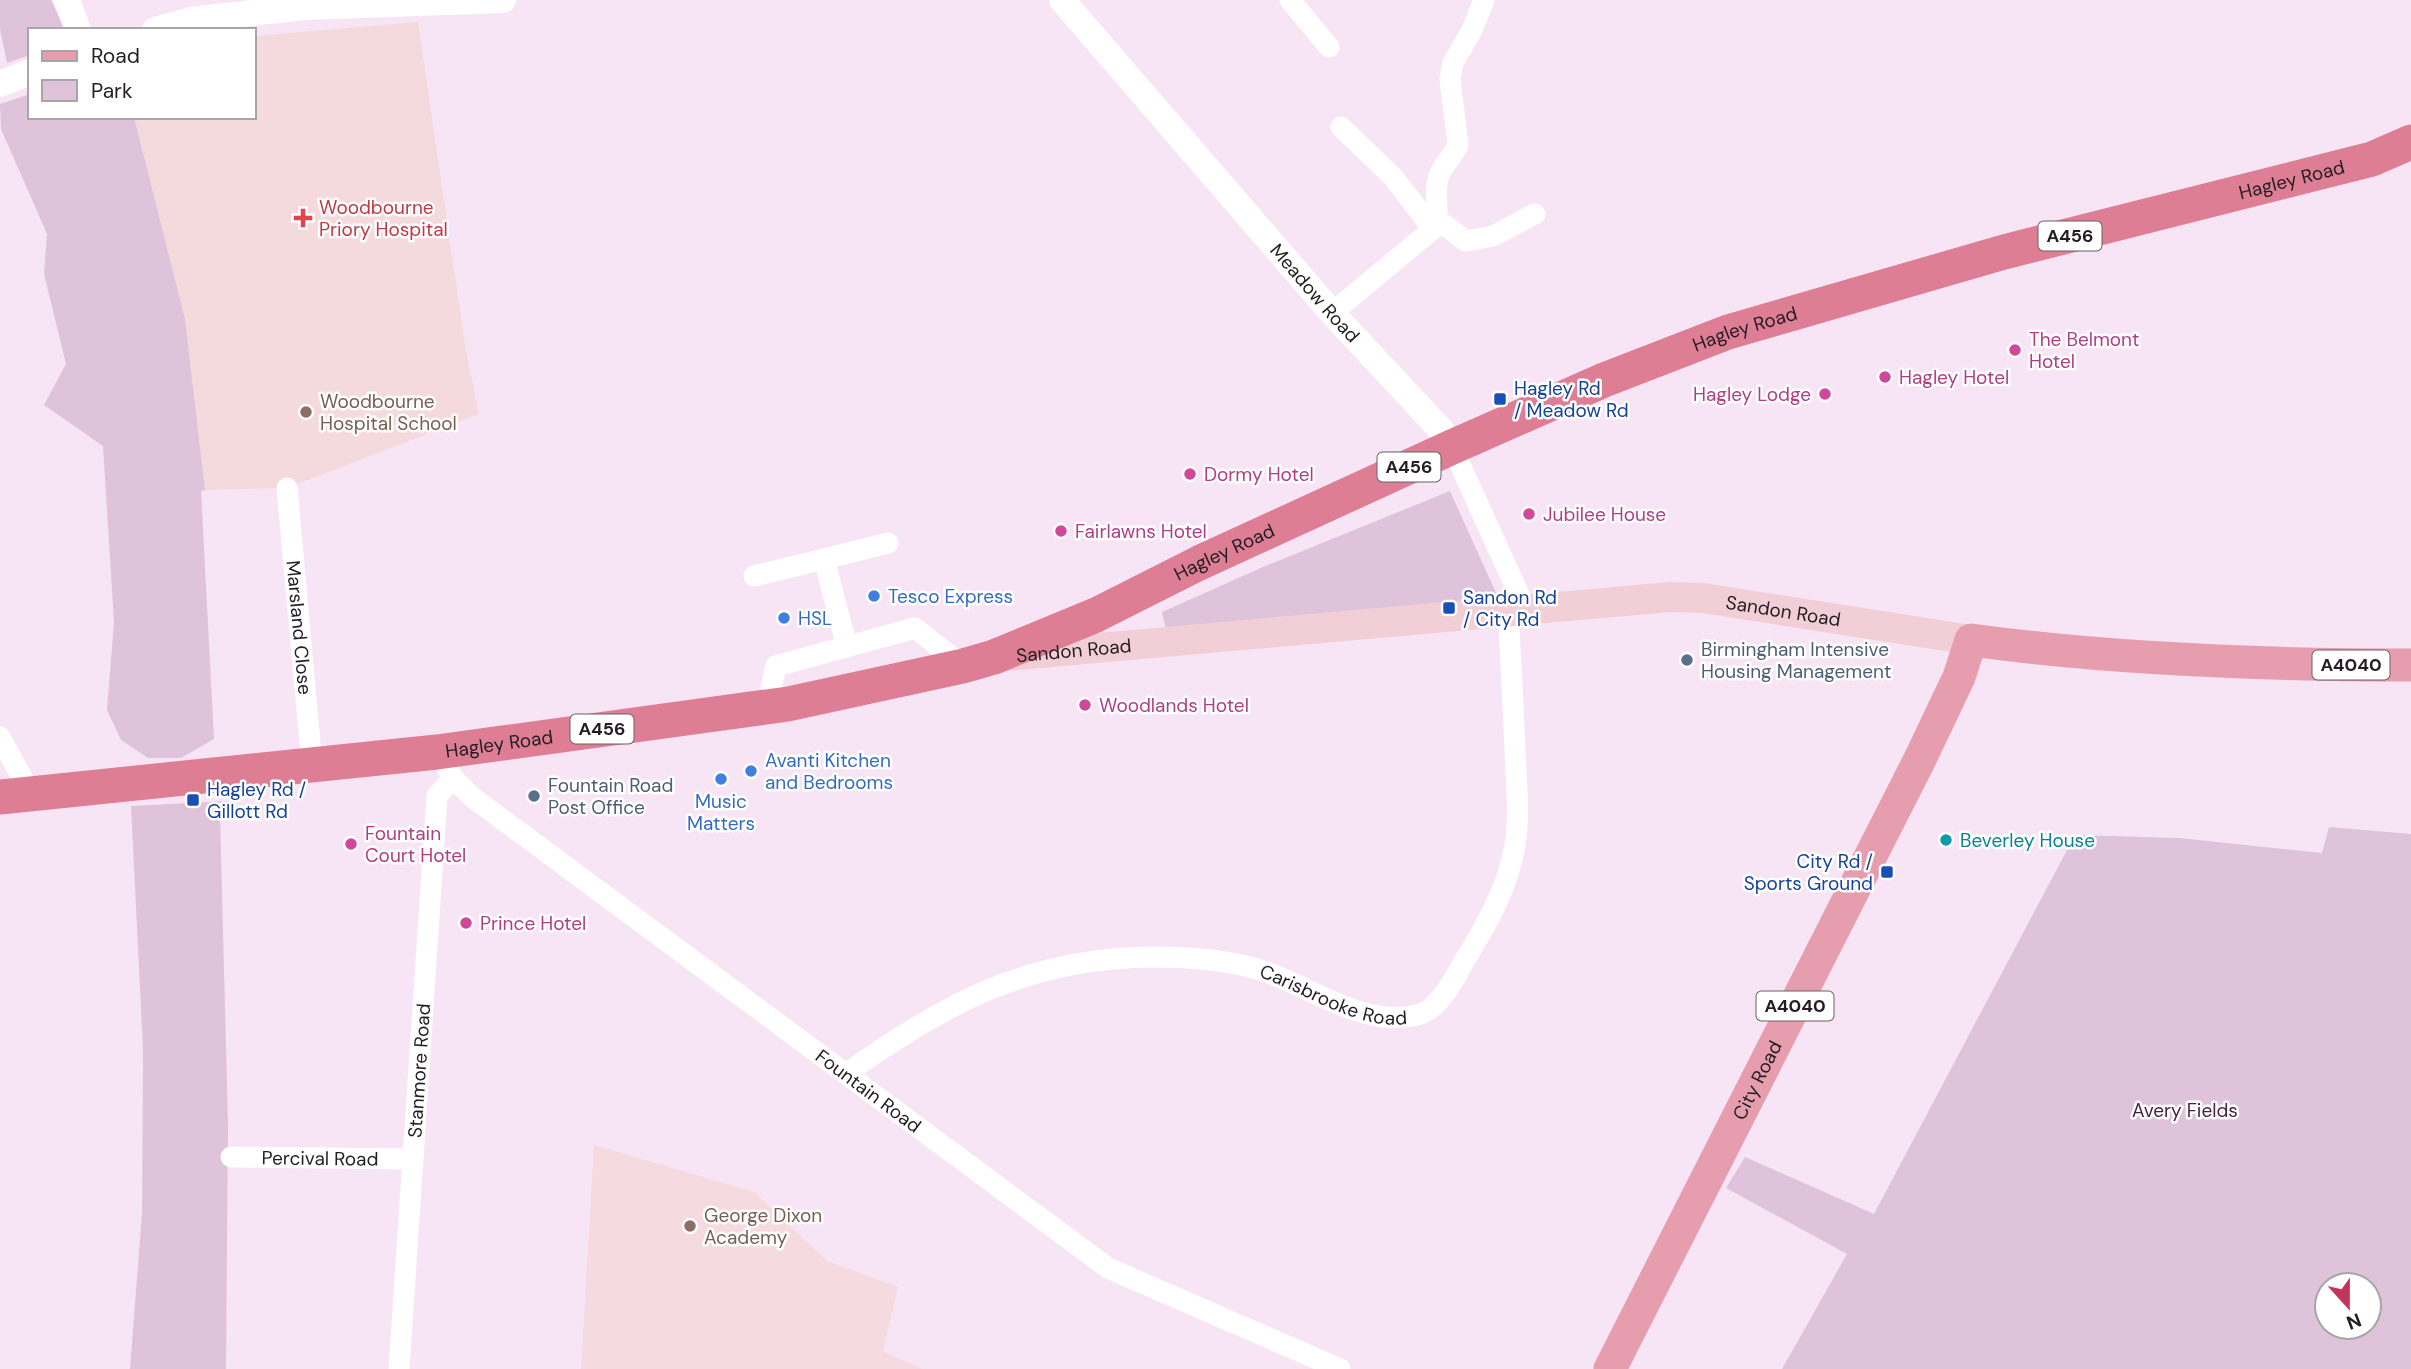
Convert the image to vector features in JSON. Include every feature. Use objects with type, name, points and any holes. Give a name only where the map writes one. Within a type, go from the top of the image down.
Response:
[{"type":"highway","name":"Hagley Road","points":[[15,795],[205,774],[312,766],[445,765],[767,707],[979,661],[1096,615],[1199,563],[1604,380],[1728,332],[2004,252],[2316,175],[2372,159],[2411,142]]},
{"type":"main road","name":"Sandon Road","points":[[979,661],[1670,597],[1703,598],[2029,648],[2290,665],[2411,665]]},
{"type":"main road","name":"Sandon Road","points":[[1096,615],[1154,644]]},
{"type":"main road","name":"City Road","points":[[1610,1369],[1920,759],[1959,677],[1971,640]]},
{"type":"street","points":[[67,0],[77,28]]},
{"type":"street","points":[[162,28],[191,20],[304,7],[503,0]]},
{"type":"street","name":"Meadow Road","points":[[1062,0],[1332,313],[1440,429],[1452,447],[1517,611]]},
{"type":"street","points":[[1290,0],[1329,47]]},
{"type":"street","points":[[1332,313],[1436,225],[1437,184],[1444,162],[1458,145],[1450,80],[1453,63],[1472,30],[1484,0]]},
{"type":"street","points":[[0,84],[28,73]]},
{"type":"street","points":[[1341,127],[1393,177],[1436,225],[1466,241],[1493,236],[1535,214]]},
{"type":"street","name":"Marsland Close","points":[[287,488],[312,766]]},
{"type":"street","points":[[754,576],[888,543]]},
{"type":"street","points":[[824,559],[847,647]]},
{"type":"street","name":"Carisbrooke Road","points":[[847,1073],[907,1031],[963,1001],[1002,982],[1069,963],[1130,957],[1197,956],[1256,969],[1375,1017],[1420,1015],[1435,1004],[1457,975],[1497,906],[1515,846],[1518,809],[1517,611]]},
{"type":"street","points":[[767,707],[776,666],[915,628],[979,661]]},
{"type":"street","points":[[0,737],[15,795]]},
{"type":"street","name":"Fountain Road","points":[[445,765],[472,797],[1108,1268],[1340,1369]]},
{"type":"street","name":"Stanmore Road","points":[[399,1369],[437,796],[445,765]]},
{"type":"street","name":"Percival Road","points":[[231,1157],[411,1159]]},
{"type":"shaded area","name":"Woodbourne Priory Hospital","points":[[418,22],[466,351],[479,414],[287,488],[205,490],[185,319],[135,119],[256,119],[256,36]]},
{"type":"shaded area","name":"George Dixon Academy","points":[[594,1145],[754,1192],[827,1261],[898,1287],[883,1351],[922,1369],[581,1369]]},
{"type":"green space","points":[[0,0],[51,0],[64,28],[28,28],[28,56],[7,63],[0,29]]},
{"type":"green space","points":[[28,95],[28,119],[135,119],[185,319],[205,490],[201,491],[214,739],[181,758],[148,758],[121,740],[107,710],[114,622],[103,446],[44,405],[66,364],[44,274],[47,234],[1,129],[0,104]]},
{"type":"green space","points":[[1450,491],[1496,593],[1489,600],[1166,629],[1162,612],[1263,567]]},
{"type":"green space","points":[[228,801],[220,816],[228,1124],[226,1369],[130,1369],[142,1213],[143,1049],[131,806]]},
{"type":"green space","name":"Avery Fields","points":[[2329,827],[2411,834],[2411,1369],[1782,1369],[1847,1254],[1726,1188],[1745,1157],[1874,1214],[2075,835],[2179,838],[2322,853]]},
{"type":"place","name":"Woodbourne Priory Hospital","points":[[303,218]]},
{"type":"place","name":"The Belmont Hotel","points":[[2015,350]]},
{"type":"place","name":"Hagley Hotel","points":[[1885,377]]},
{"type":"place","name":"Hagley Lodge","points":[[1825,394]]},
{"type":"place","name":"Hagley Rd / Meadow Rd","points":[[1500,399]]},
{"type":"place","name":"Woodbourne Hospital School","points":[[306,412]]},
{"type":"place","name":"Dormy Hotel","points":[[1190,474]]},
{"type":"place","name":"Jubilee House","points":[[1529,514]]},
{"type":"place","name":"Fairlawns Hotel","points":[[1061,531]]},
{"type":"place","name":"Tesco Express","points":[[874,596]]},
{"type":"place","name":"Sandon Rd / City Rd","points":[[1449,608]]},
{"type":"place","name":"HSL","points":[[784,618]]},
{"type":"place","name":"Birmingham Intensive Housing Management","points":[[1687,660]]},
{"type":"place","name":"Woodlands Hotel","points":[[1085,705]]},
{"type":"place","name":"Avanti Kitchen and Bedrooms","points":[[751,771]]},
{"type":"place","name":"Music Matters","points":[[721,779]]},
{"type":"place","name":"Fountain Road Post Office","points":[[534,796]]},
{"type":"place","name":"Hagley Rd / Gillott Rd","points":[[193,800]]},
{"type":"place","name":"Beverley House","points":[[1946,840]]},
{"type":"place","name":"Fountain Court Hotel","points":[[351,844]]},
{"type":"place","name":"City Rd / Sports Ground","points":[[1887,872]]},
{"type":"place","name":"Prince Hotel","points":[[466,923]]},
{"type":"place","name":"George Dixon Academy","points":[[690,1226]]}]
